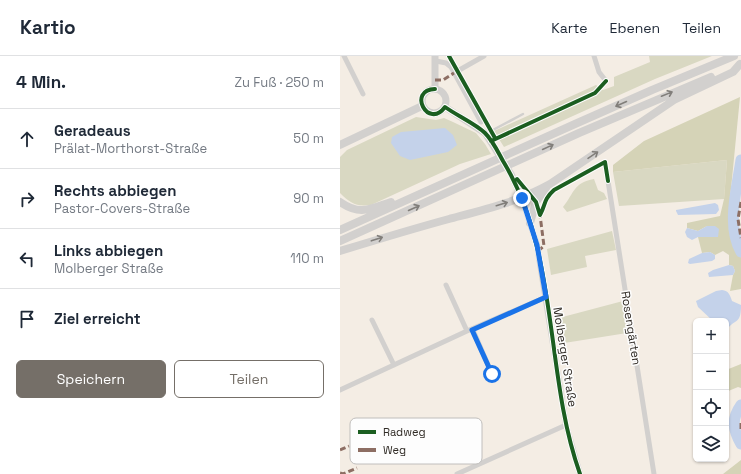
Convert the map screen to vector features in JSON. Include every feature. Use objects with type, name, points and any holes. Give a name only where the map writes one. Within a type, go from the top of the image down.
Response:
[{"type":"highway","points":[[340,230],[652,90],[734,56]]},
{"type":"highway","points":[[340,241],[651,101],[741,64]]},
{"type":"highway","points":[[340,251],[386,236],[522,198],[550,184],[674,100],[733,72],[741,64]]},
{"type":"highway","points":[[340,145],[422,106]]},
{"type":"highway","points":[[340,152],[347,144],[367,132]]},
{"type":"highway","points":[[530,223],[536,202],[550,184]]},
{"type":"highway","points":[[340,202],[350,209],[366,210],[423,193]]},
{"type":"main road","points":[[435,89],[436,59]]},
{"type":"main road","points":[[435,89],[440,91],[446,97],[446,101],[441,112],[433,114],[425,111],[422,106],[421,99],[428,90],[435,89]]},
{"type":"main road","name":"Molberger Straße","points":[[444,107],[486,135],[511,174],[522,198]]},
{"type":"street","points":[[342,56],[363,94]]},
{"type":"street","points":[[454,73],[484,56]]},
{"type":"street","points":[[594,56],[599,72],[606,81]]},
{"type":"street","points":[[436,59],[451,67],[481,122]]},
{"type":"street","name":"Rosengärten","points":[[608,181],[654,474]]},
{"type":"street","name":"Molberger Straße","points":[[522,198],[537,245],[566,425],[580,474]]},
{"type":"street","points":[[446,285],[492,374]]},
{"type":"street","points":[[340,390],[546,297]]},
{"type":"street","points":[[372,320],[394,365]]},
{"type":"street","points":[[482,463],[566,425]]},
{"type":"street","points":[[457,474],[479,464]]},
{"type":"lane","points":[[486,135],[523,114]]},
{"type":"green space","points":[[649,56],[712,56],[655,79],[504,147],[494,131],[596,85],[603,90],[614,86],[614,77],[650,62]]},
{"type":"green space","points":[[416,117],[436,120],[444,118],[476,133],[491,154],[460,164],[371,205],[357,205],[350,202],[340,193],[340,157],[347,150]]},
{"type":"green space","points":[[727,160],[724,199],[619,206],[613,172]]},
{"type":"green space","points":[[594,179],[598,190],[604,193],[607,199],[567,212],[563,207],[575,189],[582,183]]},
{"type":"green space","points":[[612,231],[616,250],[585,256],[587,267],[551,275],[547,249]]},
{"type":"green space","points":[[623,301],[627,333],[558,344],[555,319]]},
{"type":"shaded area","points":[[740,97],[730,199],[732,204],[733,238],[741,255],[741,289],[730,291],[735,271],[733,266],[729,265],[729,255],[723,251],[715,255],[710,252],[702,253],[698,237],[707,226],[698,231],[687,228],[687,223],[720,216],[724,199],[727,160],[613,172],[613,165],[644,141]]},
{"type":"shaded area","points":[[741,364],[741,388],[738,387],[729,391],[729,369]]},
{"type":"shaded area","points":[[741,460],[741,474],[723,474]]},
{"type":"water","points":[[445,128],[453,135],[457,145],[448,152],[410,160],[400,156],[391,143],[392,137],[401,132]]},
{"type":"water","points":[[715,203],[718,205],[719,210],[716,214],[678,215],[676,211],[676,210]]},
{"type":"water","points":[[707,226],[715,226],[719,229],[718,237],[698,237],[692,240],[687,237],[685,232],[687,228],[698,231]]},
{"type":"water","points":[[710,252],[715,255],[715,259],[712,261],[688,263],[689,259],[702,253]]},
{"type":"water","points":[[729,265],[733,266],[735,271],[733,275],[709,277],[708,273],[713,270]]},
{"type":"water","points":[[722,290],[728,292],[732,301],[741,305],[739,319],[729,327],[729,318],[710,318],[698,307],[696,301],[716,291]]},
{"type":"waterway","points":[[741,160],[735,195],[733,219],[734,231],[741,252]]},
{"type":"waterway","points":[[741,405],[734,420],[736,434],[741,444]]},
{"type":"marked path","points":[[435,80],[443,80],[454,73]]},
{"type":"marked path","points":[[741,202],[738,219],[741,238]]},
{"type":"marked path","points":[[538,251],[544,246],[540,215]]},
{"type":"marked path","points":[[741,423],[741,430]]},
{"type":"marked path","points":[[340,450],[349,446]]},
{"type":"marked path","points":[[340,473],[343,474],[357,468]]},
{"type":"cycle path","points":[[449,56],[495,138]]},
{"type":"cycle path","points":[[491,141],[595,93],[606,81]]},
{"type":"cycle path","points":[[435,89],[427,91],[422,95],[421,101],[423,107],[427,112],[432,114],[439,113],[445,107],[485,133],[497,150],[521,197],[534,235],[543,275],[561,396],[569,435],[580,474]]},
{"type":"cycle path","points":[[517,179],[536,202],[540,215],[550,193],[605,162],[608,181]]},
{"type":"route","points":[[492,374],[472,330],[546,297],[537,245],[522,198]]}]
